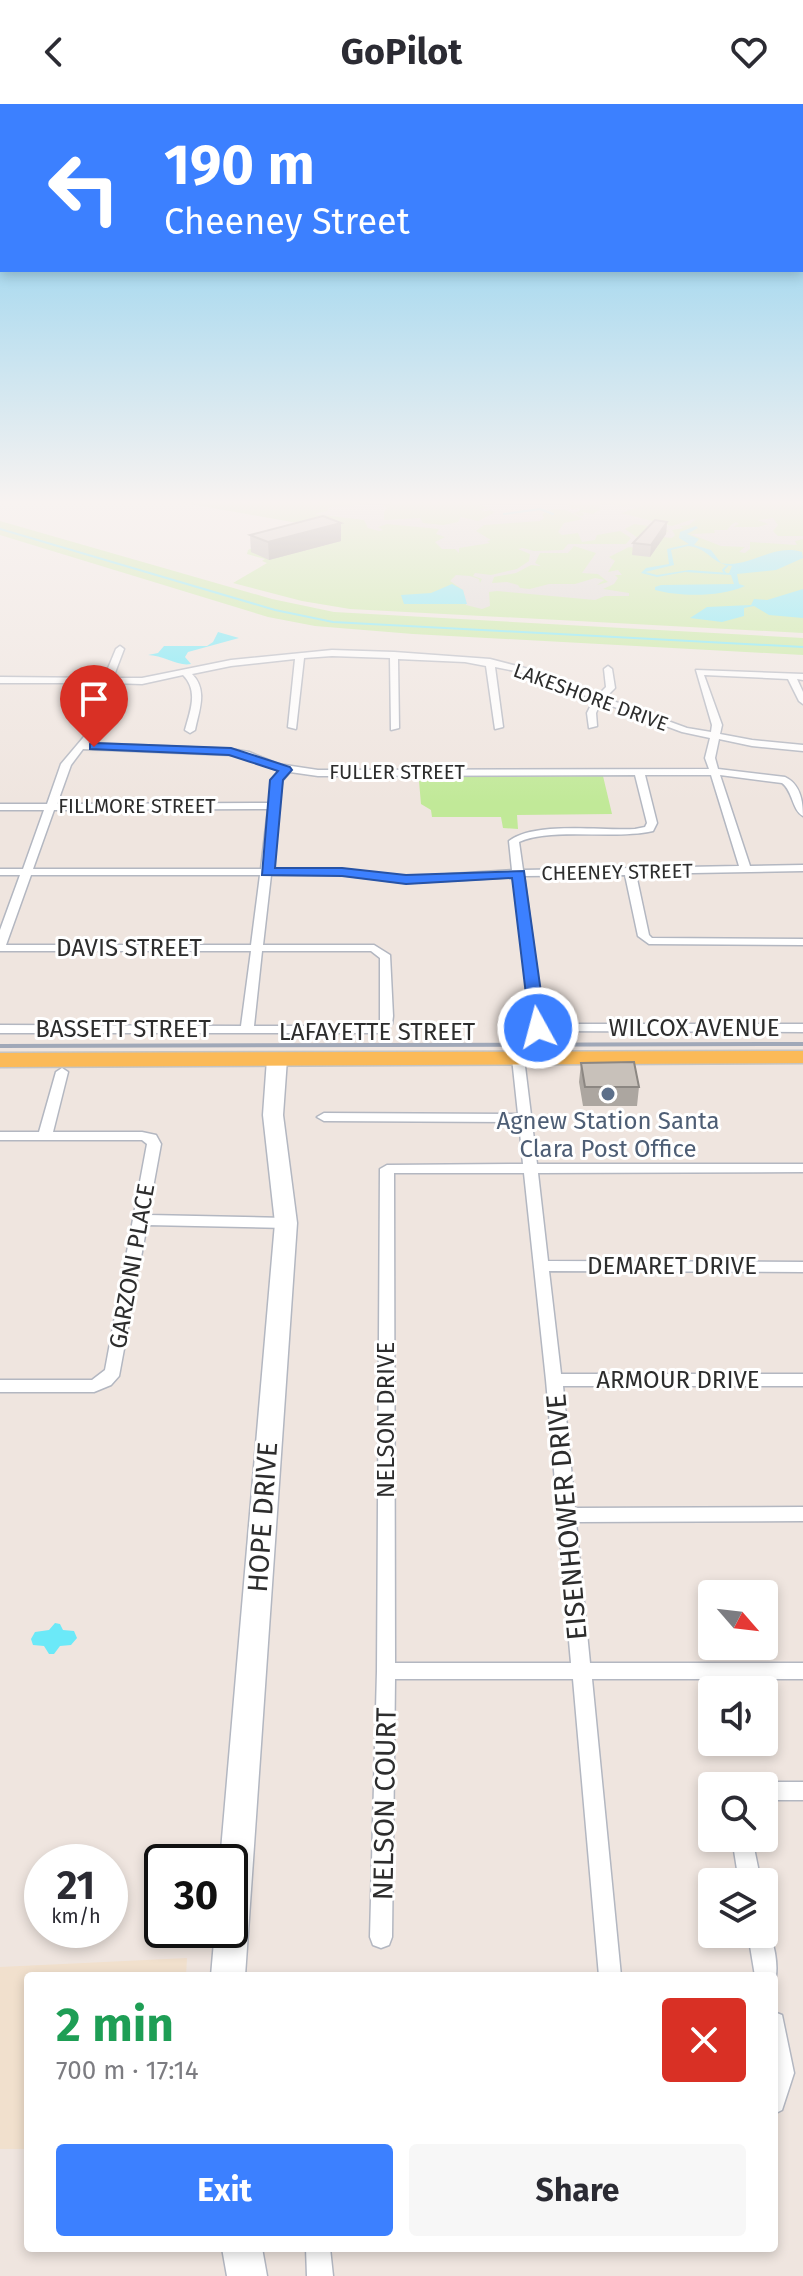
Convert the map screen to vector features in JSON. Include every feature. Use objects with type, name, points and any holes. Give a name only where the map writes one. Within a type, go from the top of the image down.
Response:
[{"type":"main road","name":"LAFAYETTE STREET","points":[[0,1060],[519,1064],[803,1057]]},
{"type":"main road","name":"LAFAYETTE STREET","points":[[0,1072],[277,1064]]},
{"type":"street","points":[[0,947],[66,764],[92,732],[120,649]]},
{"type":"street","name":"LAKESHORE DRIVE","points":[[0,687],[159,684],[231,663],[343,653],[490,662],[515,664],[658,722],[716,736],[803,748]]},
{"type":"street","points":[[394,655],[394,728]]},
{"type":"street","points":[[293,727],[300,656]]},
{"type":"street","points":[[490,662],[498,727]]},
{"type":"street","points":[[592,726],[589,712],[611,688],[608,669]]},
{"type":"street","points":[[745,868],[710,753],[717,725],[699,672],[803,677]]},
{"type":"street","points":[[187,674],[198,688],[190,730]]},
{"type":"street","points":[[791,677],[803,701]]},
{"type":"street","name":"LAKESHORE DRIVE","points":[[0,680],[106,684]]},
{"type":"street","name":"FULLER STREET","points":[[83,746],[231,752],[286,770],[318,773],[715,771],[785,780],[791,785],[803,813]]},
{"type":"street","points":[[247,1029],[277,780],[286,770]]},
{"type":"street","points":[[519,874],[514,841],[521,835],[649,829],[652,823],[639,772]]},
{"type":"street","name":"FILLMORE STREET","points":[[0,807],[274,806]]},
{"type":"street","name":"CHEENEY STREET","points":[[0,872],[342,872],[406,880],[519,874],[803,868]]},
{"type":"street","points":[[630,872],[644,936],[649,941],[803,942]]},
{"type":"street","name":"WILCOX AVENUE","points":[[519,874],[538,1028],[803,1028]]},
{"type":"street","name":"DAVIS STREET","points":[[0,947],[374,948],[386,957],[387,1016],[386,1024],[378,1030],[247,1029]]},
{"type":"street","name":"BASSETT STREET","points":[[0,1029],[247,1029]]},
{"type":"street","name":"HOPE DRIVE","points":[[228,1972],[286,1223],[273,1115],[277,1064]]},
{"type":"street","name":"EISENHOWER DRIVE","points":[[519,1064],[554,1380],[610,1972]]},
{"type":"street","points":[[0,1136],[45,1136],[62,1072]]},
{"type":"street","points":[[324,1117],[524,1118]]},
{"type":"street","name":"GARZONI PLACE","points":[[0,1386],[94,1386],[105,1381],[113,1372],[154,1144],[151,1138],[45,1136]]},
{"type":"street","points":[[529,1168],[803,1168]]},
{"type":"street","name":"NELSON DRIVE","points":[[386,1671],[387,1169],[529,1168]]},
{"type":"street","points":[[139,1220],[286,1223]]},
{"type":"street","name":"DEMARET DRIVE","points":[[540,1266],[803,1267]]},
{"type":"street","name":"ARMOUR DRIVE","points":[[554,1380],[803,1380]]},
{"type":"street","points":[[565,1515],[803,1514]]},
{"type":"street","points":[[386,1671],[803,1671]]},
{"type":"street","name":"NELSON COURT","points":[[381,1937],[386,1671]]},
{"type":"street","points":[[778,1791],[803,1791]]},
{"type":"street","points":[[761,1948],[765,1972]]},
{"type":"street","points":[[778,2048],[782,2073],[778,2088]]},
{"type":"street","points":[[243,2252],[247,2276]]},
{"type":"street","points":[[318,2252],[320,2276]]},
{"type":"shaded area","points":[[465,600],[490,600],[490,606],[482,609],[466,605]]},
{"type":"shaded area","points":[[187,1958],[186,1972],[24,1972],[24,2149],[0,2149],[0,1967]]},
{"type":"green space","points":[[214,600],[278,600],[334,612],[803,638],[803,655],[413,634],[315,626],[268,617]]},
{"type":"green space","points":[[300,600],[803,600],[803,633],[350,609]]},
{"type":"green space","points":[[603,776],[612,814],[517,815],[518,829],[503,828],[501,817],[432,817],[431,810],[421,804],[419,781],[425,777]]},
{"type":"water","points":[[403,600],[466,600],[467,604],[404,604]]},
{"type":"water","points":[[753,600],[803,600],[803,618],[769,615],[754,606],[744,608],[744,616],[722,622],[690,618],[707,607],[751,605]]},
{"type":"water","points":[[218,632],[239,638],[188,652],[185,657],[191,664],[148,655],[158,653],[164,646],[207,646]]},
{"type":"water","points":[[55,1623],[60,1624],[63,1630],[74,1631],[77,1638],[71,1645],[60,1646],[54,1654],[49,1654],[44,1646],[33,1645],[31,1639],[35,1632],[49,1630]]},
{"type":"building","points":[[634,1062],[639,1087],[585,1087],[581,1063]]},
{"type":"waterway","points":[[242,600],[333,622],[803,647]]},
{"type":"railway","points":[[0,1046],[803,1044]]},
{"type":"place","name":"Agnew Station Santa Clara Post Office","points":[[608,1094]]},
{"type":"route","points":[[94,747],[231,752],[246,754],[286,770],[277,780],[267,872],[342,872],[406,880],[519,874],[538,1028]]}]
